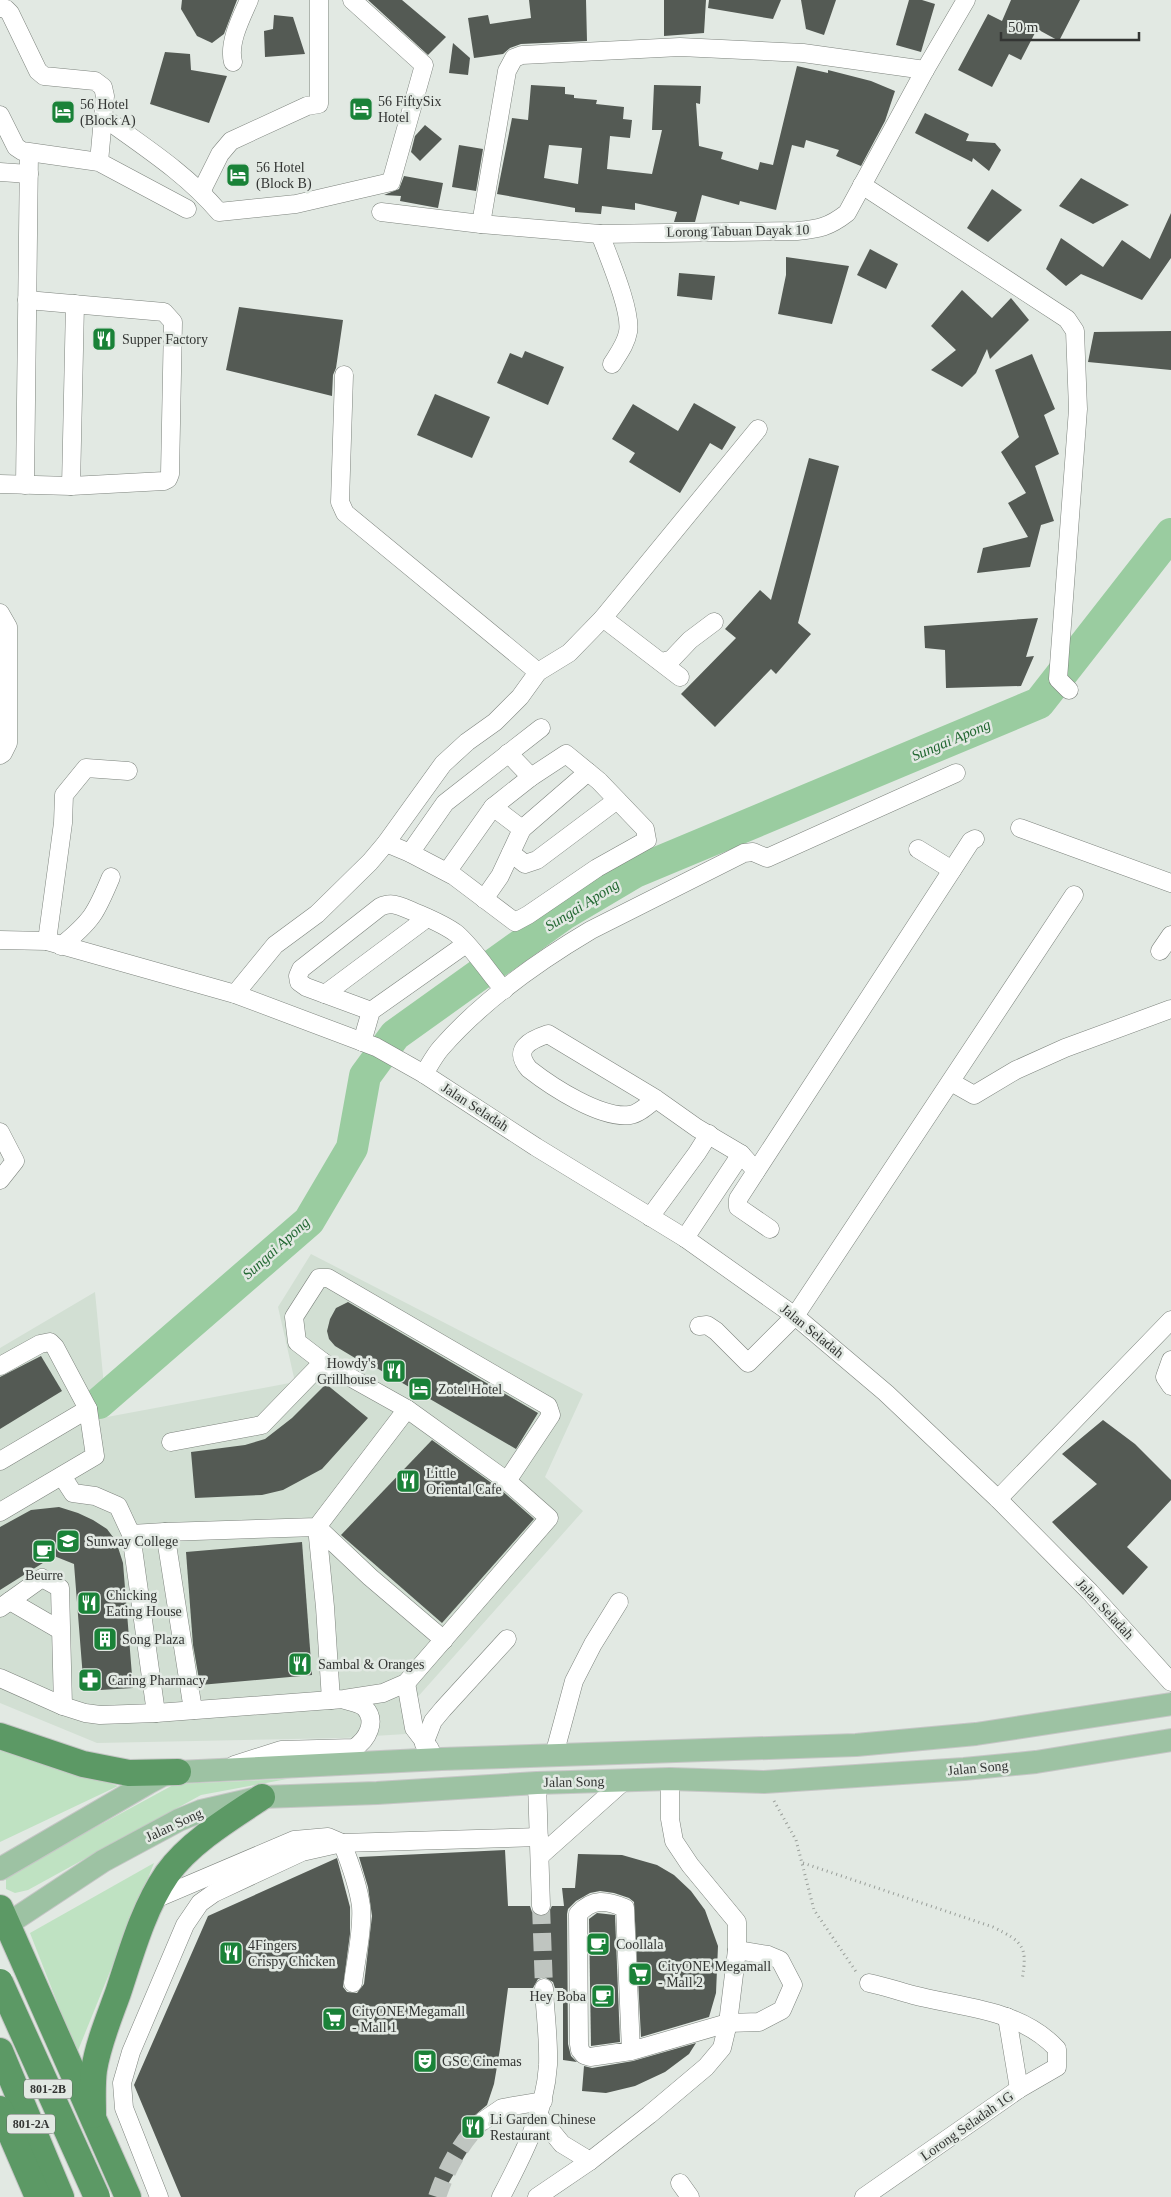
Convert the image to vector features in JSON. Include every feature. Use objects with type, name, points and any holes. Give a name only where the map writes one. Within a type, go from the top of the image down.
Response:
[{"type":"highway","points":[[0,1736],[82,1764],[129,1773],[178,1772]]},
{"type":"highway","points":[[93,2115],[94,2070],[100,2045],[140,1929],[153,1900],[168,1874],[185,1855],[226,1822],[262,1798]]},
{"type":"highway","points":[[2,1921],[93,2115],[128,2197]]},
{"type":"highway","name":"801-2B","points":[[0,1982],[97,2197]]},
{"type":"highway","points":[[0,2005],[9,2003],[46,2013]]},
{"type":"highway","name":"801-2A","points":[[0,2051],[61,2197]]},
{"type":"highway","points":[[0,2109],[34,2188]]},
{"type":"highway","points":[[0,2149],[34,2188]]},
{"type":"main road","name":"Jalan Song","points":[[0,1868],[148,1783],[178,1772],[441,1759],[865,1744],[976,1734],[1171,1704]]},
{"type":"main road","name":"Jalan Song","points":[[2,1921],[103,1861],[179,1820],[201,1811],[262,1798],[537,1783],[670,1779],[764,1782],[964,1769],[1036,1762],[1168,1742]]},
{"type":"street","points":[[233,62],[231,54],[240,21],[249,0]]},
{"type":"street","points":[[204,195],[202,190],[210,171],[231,141],[307,106],[319,104],[318,0]]},
{"type":"street","points":[[102,117],[159,158],[204,195],[219,212],[296,204],[391,182],[424,64],[352,0]]},
{"type":"street","name":"Lorong Tabuan Dayak 10","points":[[381,212],[482,224],[600,234],[816,230],[833,224],[847,213],[925,70],[966,0]]},
{"type":"street","points":[[0,8],[6,9],[10,13],[38,71],[44,76],[95,81],[102,87],[105,96],[99,162]]},
{"type":"street","points":[[482,224],[508,71],[514,58],[522,55],[680,47],[803,53],[925,70]]},
{"type":"street","points":[[0,115],[16,147],[29,153],[99,162],[187,209]]},
{"type":"street","points":[[25,485],[29,153]]},
{"type":"street","points":[[0,172],[29,174]]},
{"type":"street","points":[[862,185],[1067,319],[1075,331],[1078,409],[1064,684]]},
{"type":"street","points":[[600,234],[627,312],[628,332],[623,346],[612,364]]},
{"type":"street","points":[[0,484],[71,486],[164,481],[168,479],[170,474],[173,322],[164,312],[27,300]]},
{"type":"street","points":[[71,486],[75,304]]},
{"type":"street","points":[[344,375],[340,502],[345,513],[538,672]]},
{"type":"street","points":[[235,994],[275,945],[317,914],[347,886],[386,843],[443,764],[467,742],[494,722],[520,697],[538,672],[570,653],[603,618],[758,429]]},
{"type":"street","points":[[0,613],[8,627],[8,743],[0,755]]},
{"type":"street","points":[[603,618],[680,677]]},
{"type":"street","points":[[662,662],[672,659],[690,640],[714,622]]},
{"type":"street","points":[[410,853],[444,803],[541,728]]},
{"type":"street","points":[[508,753],[531,777]]},
{"type":"street","points":[[386,843],[447,872],[515,922],[596,868],[647,840],[645,829],[588,772],[566,754],[531,777],[493,807],[447,872]]},
{"type":"street","points":[[54,944],[64,795],[86,768],[128,771]]},
{"type":"street","points":[[484,899],[500,876],[522,829],[588,772]]},
{"type":"street","points":[[424,1074],[440,1049],[490,1001],[503,990],[591,930],[744,853],[753,852],[767,858],[956,773]]},
{"type":"street","points":[[511,853],[525,864],[537,860],[617,800]]},
{"type":"street","points":[[493,807],[522,829]]},
{"type":"street","points":[[1020,828],[1171,883]]},
{"type":"street","points":[[770,1229],[738,1207],[737,1204],[756,1171],[971,841],[975,838]]},
{"type":"street","points":[[918,849],[952,870]]},
{"type":"street","points":[[54,944],[90,921],[97,911],[112,877]]},
{"type":"street","points":[[699,1326],[707,1325],[716,1331],[748,1363],[795,1316],[1074,896]]},
{"type":"street","points":[[372,1011],[306,987],[299,982],[298,976],[301,969],[380,907],[393,903],[443,925],[466,944],[503,990]]},
{"type":"street","points":[[325,994],[427,918]]},
{"type":"street","points":[[1160,951],[1171,935]]},
{"type":"street","name":"Jalan Seladah","points":[[0,940],[54,944],[235,994],[369,1044],[424,1074],[536,1147],[685,1238],[795,1316],[886,1393],[998,1499],[1090,1592],[1171,1682]]},
{"type":"street","points":[[369,1044],[372,1011],[466,944]]},
{"type":"street","points":[[951,1082],[974,1095],[1016,1070],[1065,1048],[1171,1009]]},
{"type":"street","points":[[656,1099],[632,1115],[615,1115],[594,1109],[529,1069],[523,1061],[523,1051],[529,1040],[548,1034],[656,1099],[741,1154],[756,1171]]},
{"type":"street","points":[[0,1132],[15,1161],[0,1180]]},
{"type":"street","points":[[650,1217],[709,1134]]},
{"type":"street","points":[[685,1238],[741,1154]]},
{"type":"street","points":[[0,1678],[63,1706],[85,1714],[100,1715],[156,1713],[338,1700],[383,1693],[406,1683],[549,1518],[507,1481],[407,1409],[324,1362],[298,1342],[294,1317],[319,1278],[328,1278],[548,1406],[551,1416],[507,1481]]},
{"type":"street","points":[[998,1499],[1169,1326]]},
{"type":"street","points":[[0,1366],[40,1344],[50,1342],[55,1347],[88,1409],[95,1456],[0,1512]]},
{"type":"street","points":[[1171,1360],[1165,1377],[1171,1386]]},
{"type":"street","points":[[171,1442],[262,1425],[324,1362]]},
{"type":"street","points":[[0,1460],[88,1409]]},
{"type":"street","points":[[338,1700],[325,1607],[317,1527],[407,1409]]},
{"type":"street","points":[[62,1476],[73,1493],[96,1496],[118,1506],[131,1534],[156,1713]]},
{"type":"street","points":[[131,1534],[317,1527],[370,1577],[444,1640]]},
{"type":"street","points":[[165,1532],[193,1710]]},
{"type":"street","points":[[60,1630],[5,1604],[42,1578],[60,1588],[63,1706]]},
{"type":"street","points":[[554,1755],[574,1681],[593,1644],[619,1602]]},
{"type":"street","points":[[424,1744],[433,1722],[442,1709],[507,1639]]},
{"type":"street","points":[[406,1683],[414,1728],[424,1744],[441,1759]]},
{"type":"street","points":[[222,1770],[281,1750],[354,1748],[363,1743],[370,1726],[369,1715],[359,1704],[338,1700]]},
{"type":"street","points":[[537,2197],[590,2161],[649,2115],[716,2058],[722,2048],[728,2023],[737,1950],[737,1922],[690,1865],[674,1841],[670,1819],[670,1779]]},
{"type":"street","points":[[540,1856],[624,1781]]},
{"type":"street","points":[[537,1783],[541,1906]]},
{"type":"street","points":[[153,1900],[294,1840],[328,1837],[342,1843],[355,1877],[360,1906],[361,1928],[353,1983]]},
{"type":"street","points":[[159,2197],[124,2108],[122,2083],[131,2052],[185,1925],[192,1913],[214,1893],[302,1852],[342,1843],[539,1838]]},
{"type":"street","points":[[631,2051],[625,1908],[607,1900],[586,1905],[578,1914],[580,2050],[584,2055],[590,2056],[631,2051],[728,2023],[759,2022],[782,2010],[793,1985],[780,1960],[768,1955],[737,1950]]},
{"type":"street","points":[[869,1983],[1007,2016],[1019,2089]]},
{"type":"street","points":[[501,2197],[516,2168],[541,2108],[548,2062],[544,1988]]},
{"type":"street","name":"Lorong Seladah 1G","points":[[864,2197],[1019,2089],[1057,2067],[1057,2049],[1047,2038],[1030,2026],[1007,2016]]},
{"type":"street","points":[[482,2121],[502,2108],[541,2108]]},
{"type":"street","points":[[541,2108],[562,2144],[590,2161]]},
{"type":"path","points":[[764,1782],[796,1840],[814,1910],[859,1976],[869,1983]]},
{"type":"path","points":[[803,1863],[993,1927],[1014,1937],[1022,1948],[1026,1960],[1022,1980]]},
{"type":"shaded area","points":[[311,1254],[583,1394],[545,1477],[583,1511],[415,1700],[422,1733],[342,1738],[97,1743],[0,1703],[0,1348],[95,1292],[107,1417],[295,1382],[278,1307]]},
{"type":"green space","points":[[0,1746],[118,1786],[0,1842]]},
{"type":"green space","points":[[287,1779],[201,1795],[28,1890],[15,1893],[6,1889],[6,1877],[17,1870],[175,1784]]},
{"type":"green space","points":[[154,1863],[77,2053],[30,1933]]},
{"type":"building","points":[[182,0],[237,0],[224,34],[212,43],[197,36],[181,9]]},
{"type":"building","points":[[368,0],[402,0],[446,37],[428,55]]},
{"type":"building","points":[[529,0],[586,0],[587,41],[521,44],[510,48],[503,54],[474,58],[468,18],[488,15],[490,24],[531,18]]},
{"type":"building","points":[[664,0],[706,0],[704,33],[664,36]]},
{"type":"building","points":[[709,0],[781,0],[773,19],[708,8]]},
{"type":"building","points":[[801,0],[836,0],[824,35],[806,29]]},
{"type":"building","points":[[909,0],[922,0],[935,4],[921,52],[896,45]]},
{"type":"building","points":[[1011,0],[1080,0],[1059,41],[1037,29],[1021,60],[1009,54],[992,87],[958,70],[988,14],[1002,21]]},
{"type":"building","points":[[274,15],[293,17],[305,54],[265,57],[264,31],[273,29]]},
{"type":"building","points":[[453,43],[470,58],[468,75],[449,73]]},
{"type":"building","points":[[165,52],[190,54],[191,70],[227,76],[209,123],[150,104]]},
{"type":"building","points":[[797,66],[828,73],[828,70],[871,81],[895,91],[885,121],[861,166],[836,156],[839,150],[806,140],[804,148],[792,145],[776,210],[740,201],[739,205],[702,195],[695,222],[674,222],[677,212],[635,203],[635,210],[602,206],[601,214],[575,212],[575,208],[497,194],[512,118],[528,120],[531,85],[565,87],[565,94],[574,95],[574,98],[597,100],[596,104],[624,107],[623,119],[632,120],[630,138],[610,136],[607,169],[652,174],[662,130],[652,130],[654,85],[701,86],[700,104],[696,103],[699,146],[723,152],[721,159],[758,170],[760,162],[773,165]],"holes":[[[549,145],[582,148],[578,184],[544,178]]]},
{"type":"building","points":[[925,113],[969,134],[966,141],[995,143],[1001,150],[989,171],[973,158],[972,162],[915,133]]},
{"type":"building","points":[[425,125],[442,139],[420,161],[411,152],[415,136]]},
{"type":"building","points":[[459,145],[483,149],[476,191],[452,187]]},
{"type":"building","points":[[404,176],[443,183],[438,208],[400,201],[401,196],[384,195],[399,189]]},
{"type":"building","points":[[1081,178],[1129,205],[1093,224],[1059,206]]},
{"type":"building","points":[[992,189],[1022,210],[988,242],[967,228]]},
{"type":"building","points":[[1171,213],[1171,258],[1142,300],[1081,274],[1066,286],[1046,269],[1061,238],[1103,267],[1122,240],[1150,259]]},
{"type":"building","points":[[870,249],[898,264],[886,289],[857,275]]},
{"type":"building","points":[[786,257],[849,266],[832,324],[778,314],[786,275]]},
{"type":"building","points":[[679,273],[715,276],[712,300],[677,296]]},
{"type":"building","points":[[962,290],[992,318],[1011,298],[1029,320],[990,359],[987,349],[976,373],[962,387],[931,370],[956,350],[931,326]]},
{"type":"building","points":[[239,307],[343,320],[336,368],[333,375],[332,396],[226,370]]},
{"type":"building","points":[[1171,331],[1171,370],[1088,362],[1094,332]]},
{"type":"building","points":[[525,351],[564,367],[548,405],[497,383],[510,353],[522,358]]},
{"type":"building","points":[[1032,354],[1055,409],[1044,415],[1059,454],[1035,466],[1054,521],[1041,525],[1030,567],[977,573],[983,548],[1028,537],[1008,503],[1026,493],[1001,452],[1019,437],[995,370]]},
{"type":"building","points":[[435,394],[490,417],[472,458],[417,435]]},
{"type":"building","points":[[694,403],[736,427],[722,450],[710,443],[680,493],[629,462],[635,453],[612,439],[633,404],[678,431]]},
{"type":"building","points":[[809,458],[839,466],[798,623],[811,634],[776,674],[771,669],[715,727],[681,694],[736,638],[725,629],[760,590],[771,600]]},
{"type":"building","points":[[1038,618],[1026,657],[1034,656],[1021,686],[946,688],[945,650],[925,648],[924,626]]},
{"type":"building","points":[[348,1302],[538,1413],[516,1449],[361,1359],[360,1361],[335,1346],[329,1339],[327,1331],[330,1319],[336,1308]]},
{"type":"building","points":[[41,1356],[62,1391],[0,1429],[0,1377]]},
{"type":"building","points":[[326,1384],[368,1418],[322,1469],[283,1490],[262,1495],[195,1498],[191,1452],[245,1445],[265,1439],[292,1418]]},
{"type":"building","points":[[1103,1420],[1135,1444],[1171,1480],[1171,1500],[1127,1547],[1148,1567],[1123,1595],[1052,1522],[1097,1484],[1062,1454]]},
{"type":"building","points":[[432,1440],[500,1489],[534,1519],[442,1623],[341,1535]]},
{"type":"building","name":"Song Plaza","points":[[59,1507],[93,1520],[107,1529],[116,1541],[123,1563],[133,1688],[84,1691],[74,1564],[54,1556],[0,1590],[0,1527],[31,1510]]},
{"type":"building","points":[[302,1542],[312,1675],[200,1685],[193,1645],[186,1552]]},
{"type":"building","name":"CityONE Megamall - Mall 1","points":[[505,1850],[508,1906],[530,1906],[532,1912],[541,1917],[547,1915],[552,1906],[564,1906],[562,1888],[575,1888],[578,1854],[622,1855],[657,1865],[674,1875],[691,1891],[705,1910],[718,1946],[716,1993],[709,2017],[641,2037],[634,1902],[629,1898],[614,1893],[600,1891],[590,1893],[576,1901],[568,1909],[567,1914],[568,2044],[571,2056],[577,2062],[563,2060],[563,1988],[555,1988],[553,1982],[544,1977],[538,1979],[533,1988],[508,1988],[494,2084],[487,2105],[474,2116],[473,2122],[479,2131],[440,2197],[181,2197],[134,2085],[208,1916],[337,1858],[350,1907],[350,1934],[343,1987],[347,1992],[357,1993],[364,1984],[372,1916],[368,1887],[359,1857]]},
{"type":"building","points":[[597,1913],[615,1915],[620,2042],[591,2046],[589,1919]]},
{"type":"building","points":[[696,2043],[689,2054],[665,2072],[635,2086],[606,2093],[582,2091],[584,2066],[592,2068],[633,2061]]},
{"type":"waterway","name":"Sungai Apong","points":[[99,1403],[309,1221],[352,1148],[365,1076],[395,1035],[564,914],[635,872],[1039,703],[1171,534]]},
{"type":"tunnel","points":[[541,1906],[544,1988]]},
{"type":"tunnel","points":[[437,2197],[455,2156],[483,2121]]},
{"type":"place","name":"56 FiftySix Hotel","points":[[361,109]]},
{"type":"place","name":"56 Hotel (Block A)","points":[[63,112]]},
{"type":"place","name":"56 Hotel (Block B)","points":[[238,175]]},
{"type":"place","name":"Supper Factory","points":[[104,339]]},
{"type":"place","name":"Howdy's Grillhouse","points":[[394,1371]]},
{"type":"place","name":"Zotel Hotel","points":[[420,1389]]},
{"type":"place","name":"Little Oriental Cafe","points":[[408,1481]]},
{"type":"place","name":"Sunway College","points":[[68,1541]]},
{"type":"place","name":"Beurre","points":[[44,1551]]},
{"type":"place","name":"Chicking Eating House","points":[[89,1603]]},
{"type":"place","name":"Song Plaza","points":[[105,1639]]},
{"type":"place","name":"Sambal & Oranges","points":[[300,1664]]},
{"type":"place","name":"Caring Pharmacy","points":[[90,1680]]},
{"type":"place","name":"Coollala","points":[[598,1944]]},
{"type":"place","name":"4Fingers Crispy Chicken","points":[[231,1953]]},
{"type":"place","name":"CityONE Megamall - Mall 2","points":[[640,1974]]},
{"type":"place","name":"Hey Boba","points":[[603,1996]]},
{"type":"place","name":"CityONE Megamall - Mall 1","points":[[334,2019]]},
{"type":"place","name":"GSC Cinemas","points":[[425,2061]]},
{"type":"place","name":"Li Garden Chinese Restaurant","points":[[473,2127]]}]
